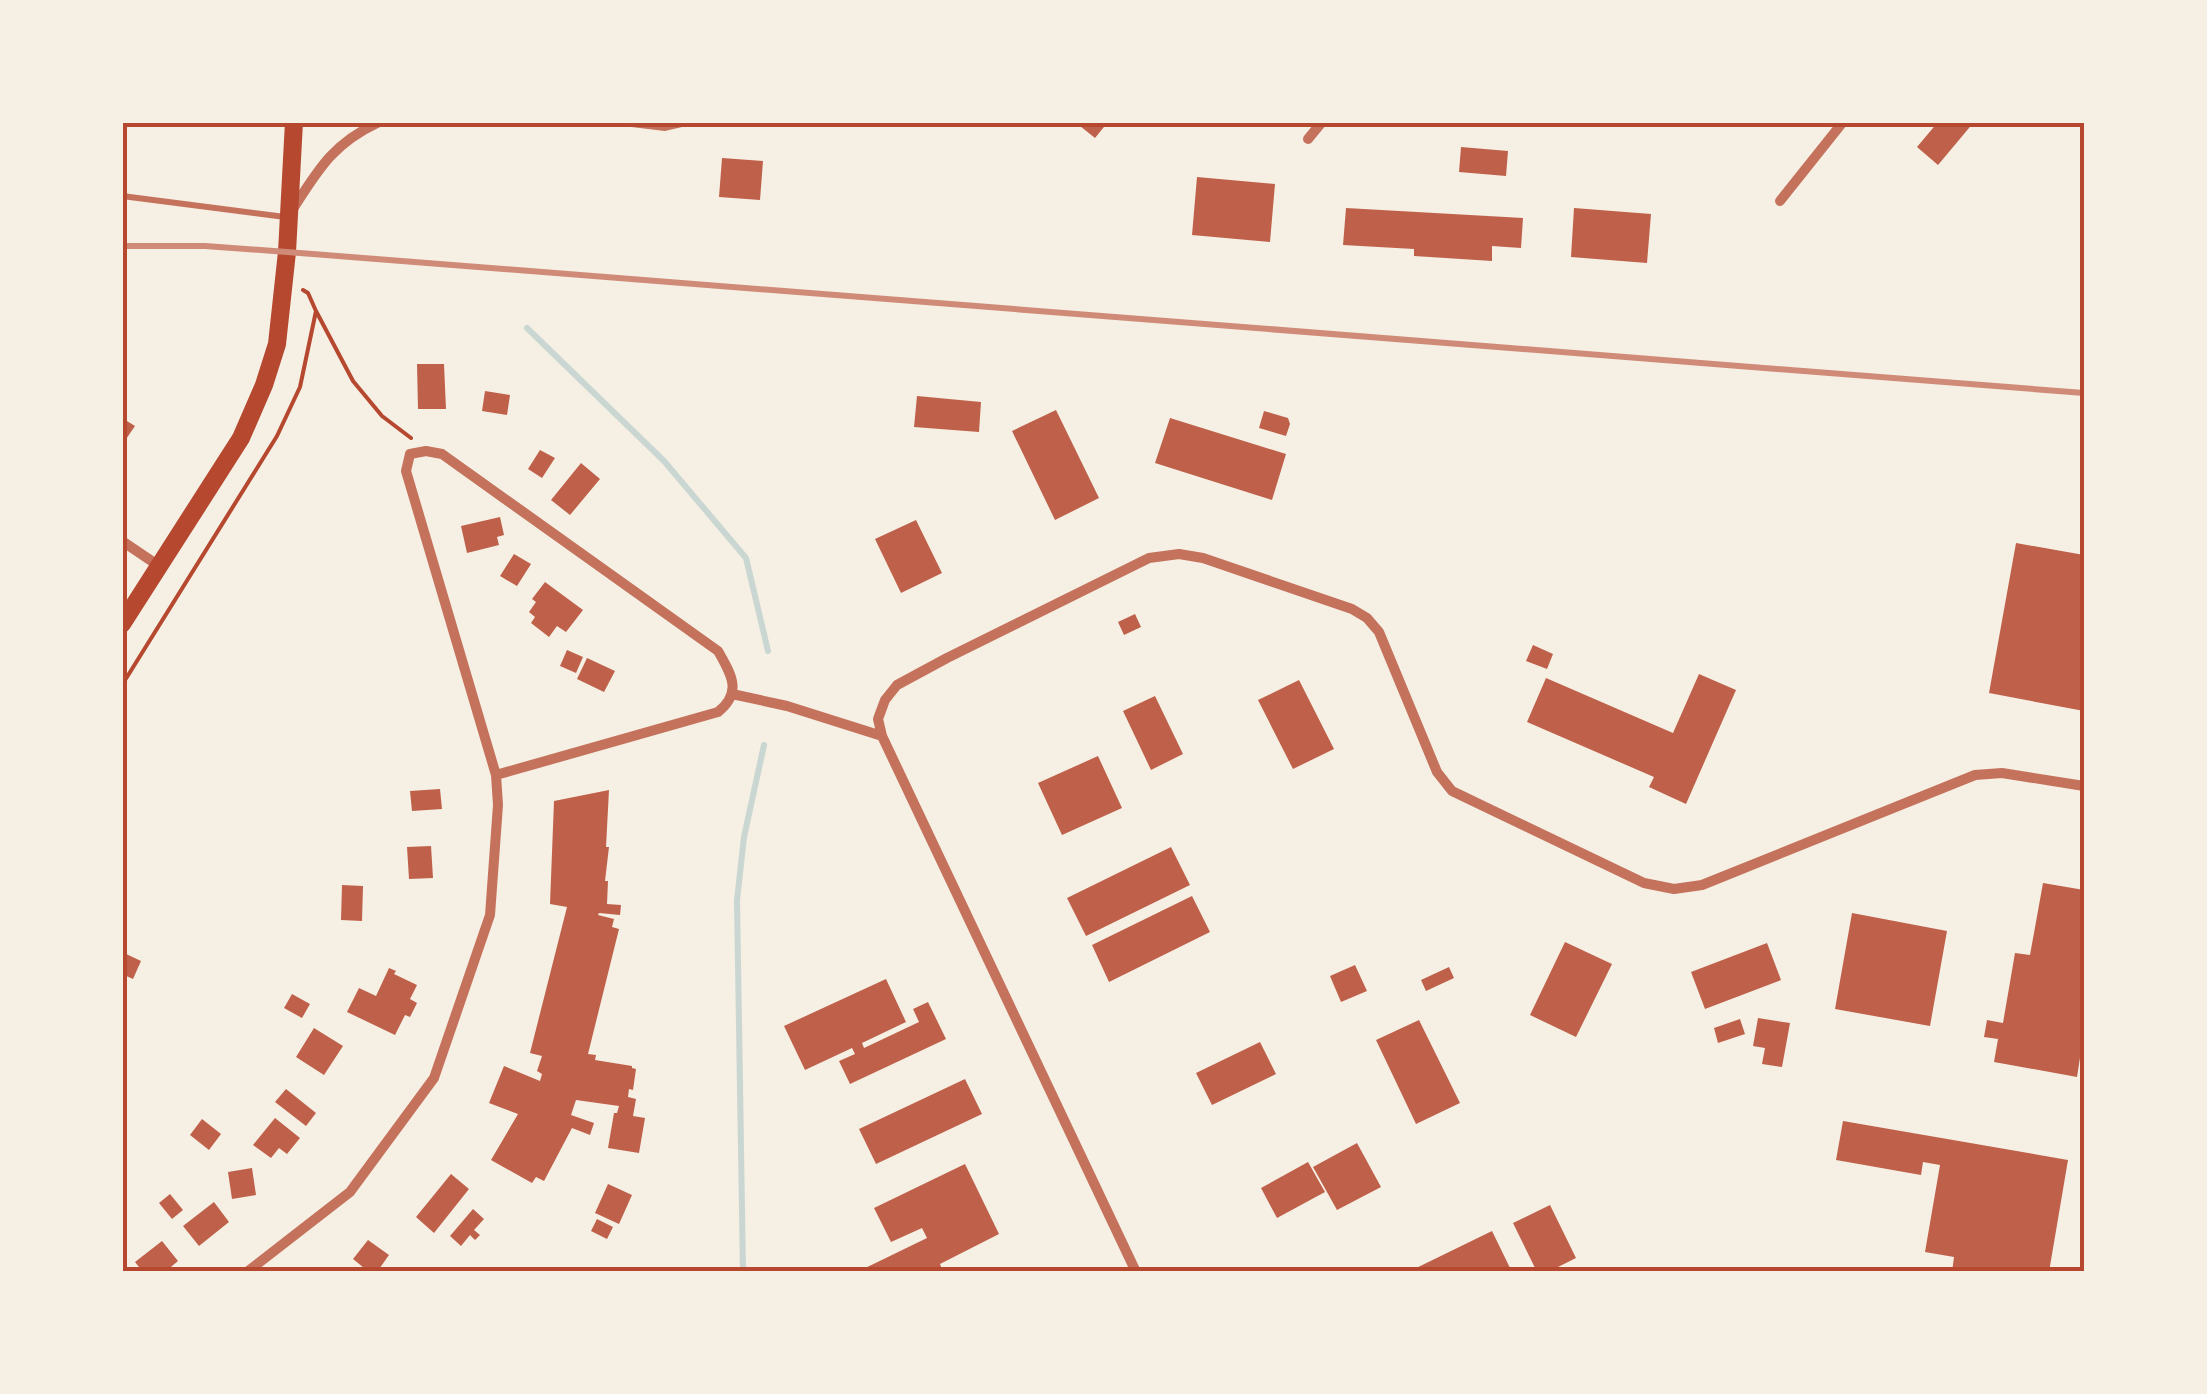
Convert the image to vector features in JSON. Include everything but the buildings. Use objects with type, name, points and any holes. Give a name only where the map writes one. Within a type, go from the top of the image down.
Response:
[{"type":"main road","points":[[122,624],[241,438],[264,385],[277,344],[294,122]]},
{"type":"street","points":[[288,218],[326,159],[354,134],[379,122]]},
{"type":"street","points":[[632,122],[665,126],[682,122]]},
{"type":"street","points":[[1308,139],[1322,122]]},
{"type":"street","points":[[1780,201],[1843,122]]},
{"type":"street","points":[[247,1272],[350,1192],[434,1078],[490,915],[498,806],[496,775],[406,471],[410,454],[426,450],[442,454],[718,651],[733,677],[732,694],[718,712],[496,775]]},
{"type":"street","points":[[122,541],[159,566]]},
{"type":"street","points":[[1136,1272],[882,736],[878,719],[885,700],[897,685],[947,658],[1148,558],[1179,554],[1203,558],[1352,608],[1367,618],[1378,632],[1437,772],[1452,792],[1644,883],[1674,890],[1702,885],[1976,774],[2002,773],[2084,786]]},
{"type":"street","points":[[732,694],[787,706],[882,736]]},
{"type":"lane","points":[[122,196],[288,218]]},
{"type":"path","points":[[315,308],[353,381],[382,416],[426,450]]},
{"type":"waterway","points":[[527,328],[664,461],[746,558],[768,651]]},
{"type":"waterway","points":[[743,1272],[737,900],[744,837],[764,745]]},
{"type":"railway","points":[[122,246],[205,246],[287,252],[2084,393]]}]
